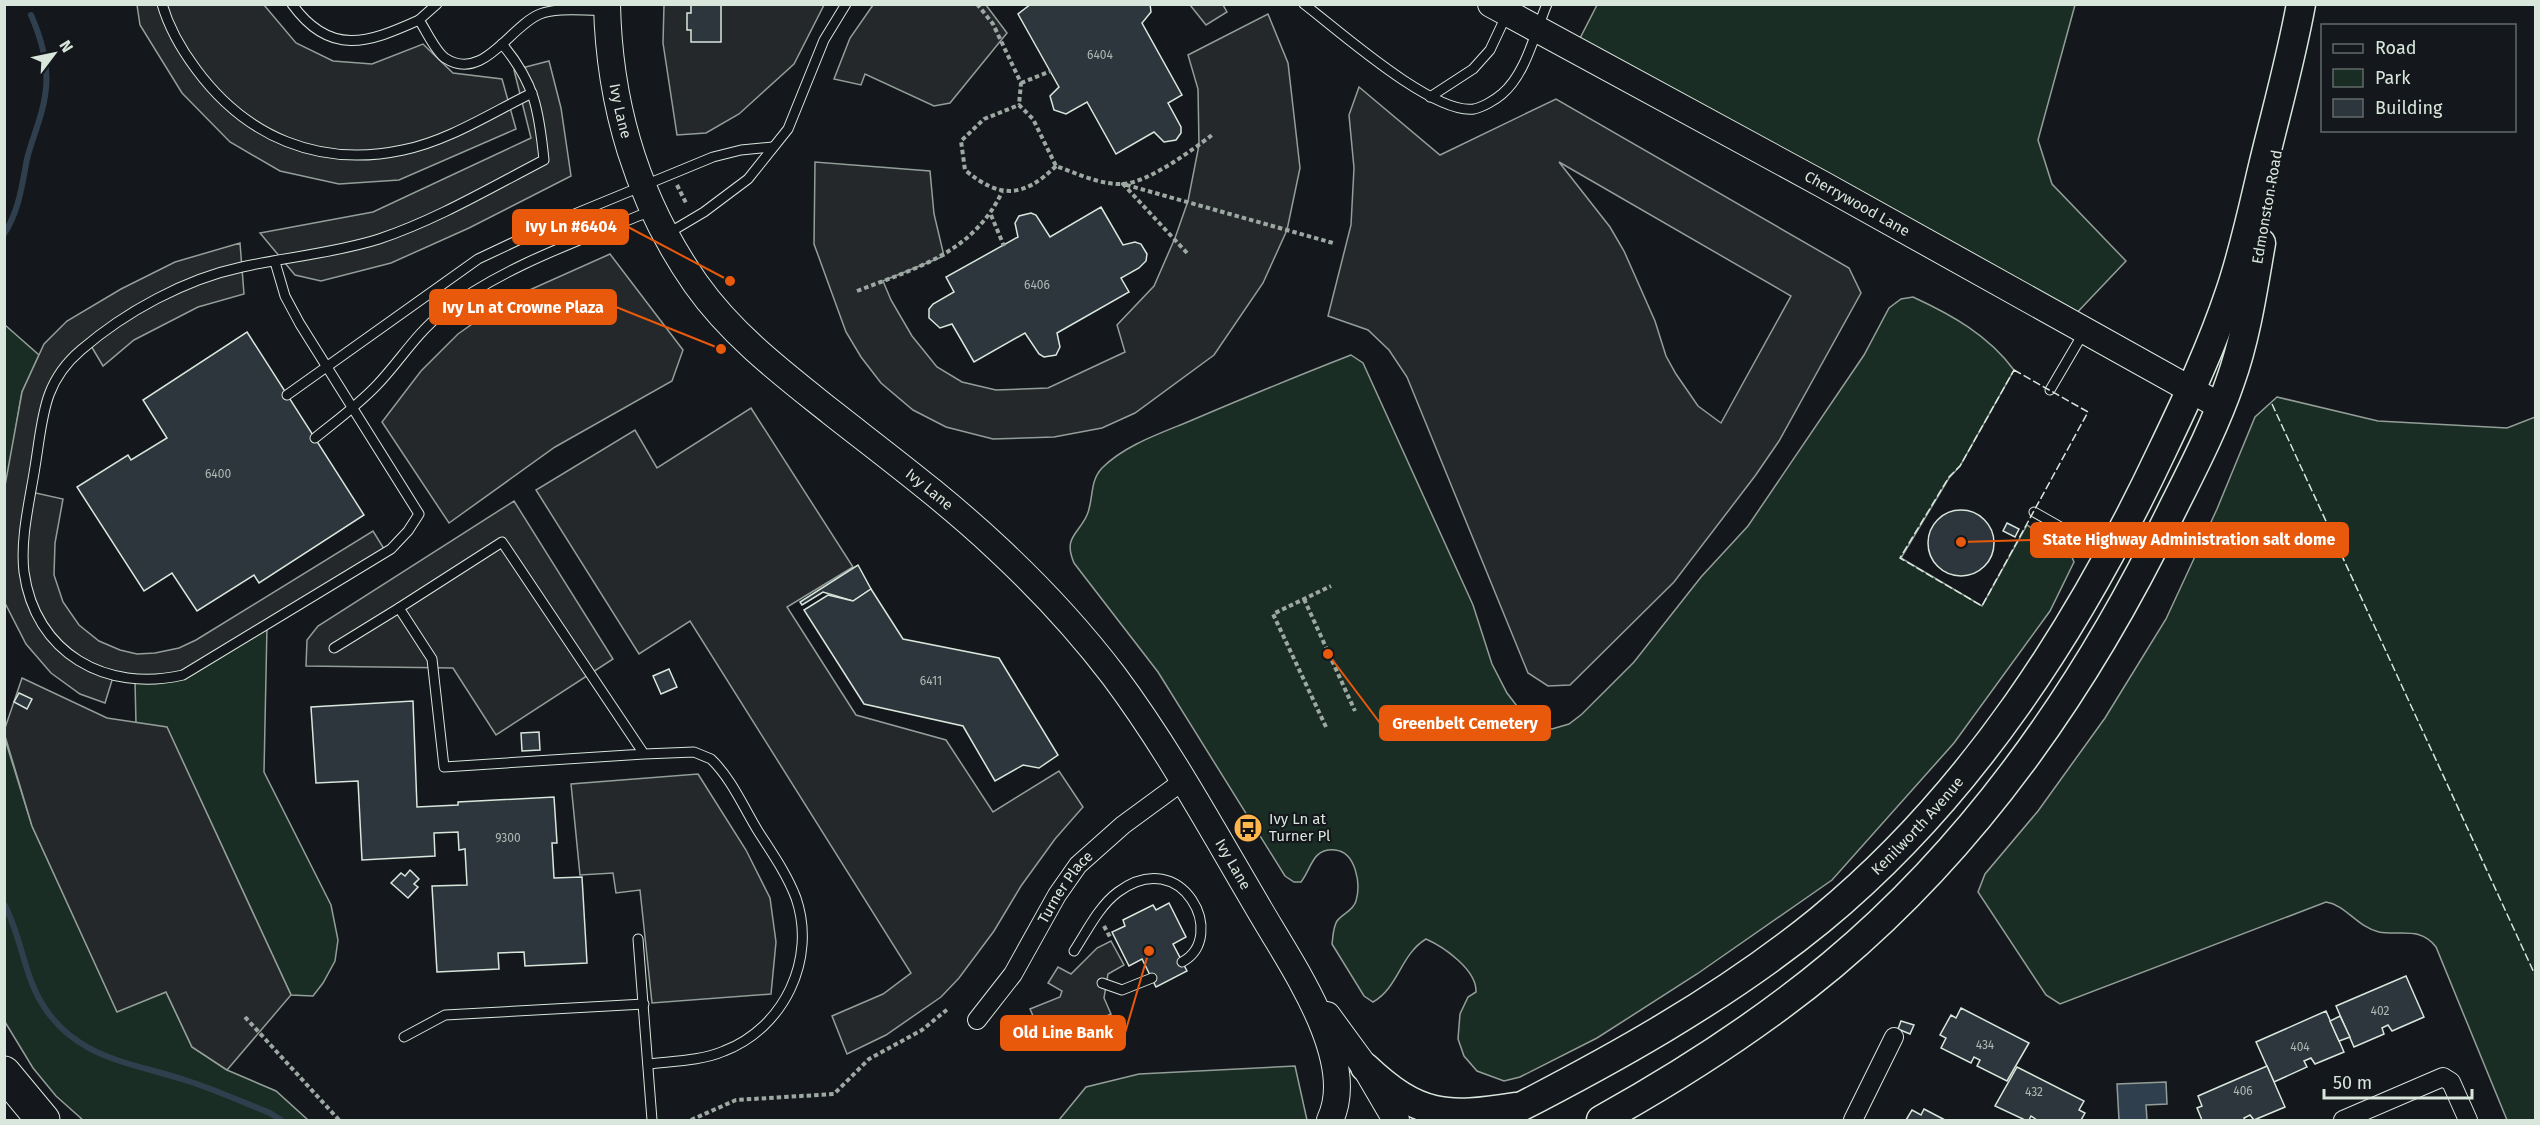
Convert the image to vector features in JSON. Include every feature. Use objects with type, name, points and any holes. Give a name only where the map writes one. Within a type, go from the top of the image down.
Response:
[{"type":"highway","points":[[4,1073],[43,1120]]},
{"type":"main road","name":"Edmonston Road","points":[[2191,389],[2231,291],[2302,4]]},
{"type":"main road","name":"Edmonston Road","points":[[2220,406],[2231,382],[2250,304],[2302,4]]},
{"type":"main road","name":"Kenilworth Avenue","points":[[1495,1120],[1630,1047],[1731,984],[1818,921],[1901,845],[1972,764],[2032,685],[2110,555],[2191,389]]},
{"type":"main road","points":[[1601,1120],[1695,1065],[1797,993],[1835,963],[1966,831],[2027,754],[2104,640],[2152,552],[2220,406]]},
{"type":"main road","points":[[1365,1067],[1384,1085],[1425,1109],[1468,1114],[1523,1106]]},
{"type":"street","name":"Ivy Lane","points":[[607,7],[615,92],[641,187],[665,235],[697,286],[758,352],[987,539],[1062,614],[1115,677],[1183,781],[1297,973],[1322,1025],[1333,1055],[1337,1090],[1330,1120]]},
{"type":"street","name":"Cherrywood Lane","points":[[1503,8],[1537,30],[2220,406]]},
{"type":"street","name":"Turner Place","points":[[977,1020],[1013,974],[1052,903],[1078,865],[1108,838],[1183,781]]},
{"type":"street","name":"Ivy Lane","points":[[1297,973],[1365,1067],[1396,1120]]},
{"type":"street","points":[[1853,1120],[1894,1037]]},
{"type":"street","points":[[2343,1120],[2442,1077],[2451,1082],[2468,1120]]},
{"type":"lane","points":[[162,4],[184,52],[210,87],[228,106],[271,136],[310,150],[357,155],[403,150],[445,136],[532,93]]},
{"type":"lane","points":[[292,4],[320,34],[355,41],[374,38],[419,20],[437,4]]},
{"type":"lane","points":[[665,235],[730,194],[748,179],[796,114],[809,73],[824,40],[846,4]]},
{"type":"lane","points":[[1304,4],[1408,84],[1430,97],[1453,106],[1473,109],[1503,93],[1513,81],[1547,4]]},
{"type":"lane","points":[[419,20],[444,57],[457,62],[479,60],[502,44],[517,29],[542,13],[607,7]]},
{"type":"lane","points":[[1430,97],[1479,63],[1490,50],[1503,8]]},
{"type":"lane","points":[[275,262],[285,296],[419,514],[408,531],[391,549],[183,675],[160,680],[135,681],[113,677],[79,661],[48,634],[30,600],[24,570],[24,542],[47,398],[56,376],[81,350],[107,330],[154,302],[198,280],[242,267],[377,240],[408,228],[544,160],[541,130],[532,93],[523,70],[502,44]]},
{"type":"lane","points":[[287,395],[478,259],[565,218],[713,157],[741,150],[773,147]]},
{"type":"lane","points":[[315,438],[353,408],[378,384],[426,327],[456,304],[485,285],[558,248],[653,210]]},
{"type":"lane","points":[[2050,390],[2085,330]]},
{"type":"lane","points":[[2034,512],[2110,555]]},
{"type":"lane","points":[[334,648],[502,542],[644,754]]},
{"type":"lane","points":[[399,608],[432,659],[444,767],[644,754],[699,753],[717,765],[787,878],[796,899],[802,952],[793,986],[779,1008],[759,1030],[723,1052],[648,1064]]},
{"type":"lane","points":[[1074,951],[1106,904],[1118,892],[1143,879],[1155,877],[1174,883],[1189,896],[1198,910],[1201,923],[1200,938],[1193,953],[1182,962]]},
{"type":"lane","points":[[638,939],[652,1120]]},
{"type":"lane","points":[[1102,982],[1122,990],[1152,978]]},
{"type":"lane","points":[[404,1037],[445,1015],[644,1004]]},
{"type":"path","points":[[977,4],[993,24],[1021,83],[1019,105]]},
{"type":"path","points":[[1021,83],[1051,71]]},
{"type":"path","points":[[1019,105],[1034,119],[1056,166],[1085,177],[1124,184],[1333,243]]},
{"type":"path","points":[[1019,105],[984,119],[961,141],[965,170],[984,186],[1002,192],[1021,189],[1040,181],[1056,166]]},
{"type":"path","points":[[1124,184],[1158,171],[1212,135]]},
{"type":"path","points":[[1124,184],[1187,253]]},
{"type":"path","points":[[677,186],[687,205]]},
{"type":"path","points":[[857,291],[945,256],[991,215],[1002,192]]},
{"type":"path","points":[[991,215],[1004,246]]},
{"type":"path","points":[[1326,727],[1273,614],[1331,586]]},
{"type":"path","points":[[1304,599],[1355,711]]},
{"type":"path","points":[[691,1120],[736,1100],[834,1094],[869,1059],[922,1030],[949,1008]]},
{"type":"path","points":[[245,1017],[339,1120]]},
{"type":"green space","points":[[1597,5],[2075,5],[2038,140],[2052,184],[2126,261],[2069,321],[1574,50]]},
{"type":"green space","points":[[1913,297],[1942,311],[1981,336],[2014,370],[1960,466],[1949,478],[1901,558],[1982,606],[2027,525],[2071,555],[2074,562],[2050,611],[1954,743],[1832,880],[1697,974],[1597,1038],[1520,1077],[1504,1081],[1477,1071],[1464,1056],[1458,1039],[1460,1014],[1468,997],[1476,992],[1475,984],[1458,960],[1426,939],[1410,953],[1382,996],[1373,1002],[1364,996],[1332,944],[1337,921],[1353,907],[1356,901],[1357,878],[1348,856],[1335,850],[1327,850],[1317,856],[1301,882],[1294,882],[1285,876],[1158,672],[1074,563],[1071,542],[1087,515],[1098,473],[1111,460],[1144,440],[1351,355],[1363,363],[1473,605],[1492,664],[1507,693],[1520,710],[1542,727],[1552,729],[1569,724],[1582,714],[1634,662],[1701,577],[1748,526],[1864,355],[1889,308],[1901,299]]},
{"type":"green space","points":[[5,325],[39,355],[22,392],[5,491]]},
{"type":"green space","points":[[2277,397],[2378,421],[2507,428],[2535,417],[2535,1120],[2507,1120],[2436,947],[2423,936],[2379,932],[2364,926],[2340,907],[2326,902],[2060,1004],[2046,995],[1978,892],[1985,874],[2038,811],[2105,718],[2166,619],[2217,509],[2255,417]]},
{"type":"green space","points":[[267,626],[264,772],[331,905],[338,940],[335,961],[313,996],[291,995],[167,728],[136,724],[135,681]]},
{"type":"green space","points":[[4,736],[32,826],[117,1011],[166,992],[192,1047],[227,1070],[276,1091],[308,1120],[83,1120],[56,1096],[33,1068],[5,1022]]},
{"type":"green space","points":[[1295,1066],[1307,1120],[1059,1120],[1086,1087],[1139,1074]]},
{"type":"shaded area","points":[[137,5],[264,5],[296,43],[333,61],[372,64],[423,44],[453,73],[502,79],[516,129],[399,180],[339,184],[280,171],[230,142],[182,93],[140,25]]},
{"type":"shaded area","points":[[664,5],[824,5],[794,64],[739,114],[706,133],[677,135],[663,43]]},
{"type":"shaded area","points":[[873,5],[986,5],[1007,33],[950,103],[934,106],[865,74],[861,85],[834,79],[850,38]]},
{"type":"shaded area","points":[[1190,5],[1223,5],[1227,12],[1206,25]]},
{"type":"shaded area","points":[[1268,14],[1288,63],[1300,168],[1287,230],[1263,283],[1214,355],[1135,413],[1102,428],[1054,437],[993,439],[946,427],[913,410],[881,383],[846,332],[814,244],[815,162],[930,171],[934,214],[944,256],[883,281],[891,300],[912,336],[937,367],[962,382],[996,390],[1048,388],[1125,352],[1117,325],[1154,286],[1175,238],[1188,201],[1199,145],[1198,89],[1188,55]]},
{"type":"shaded area","points":[[549,61],[561,108],[571,176],[469,228],[391,263],[321,281],[295,275],[260,233],[373,212],[531,138],[514,70]]},
{"type":"shaded area","points":[[1359,87],[1440,155],[1556,99],[1849,268],[1861,293],[1779,441],[1755,476],[1674,582],[1570,685],[1548,686],[1528,673],[1407,377],[1389,350],[1368,330],[1328,316],[1351,225],[1354,168],[1349,115]],"holes":[[[1559,162],[1791,296],[1721,423],[1698,406],[1676,374],[1666,356],[1655,321],[1624,251],[1610,227]]]},
{"type":"shaded area","points":[[240,243],[244,294],[198,307],[134,340],[103,366],[90,344],[52,382],[31,492],[63,499],[55,543],[54,575],[63,602],[79,625],[99,641],[137,654],[155,653],[179,648],[196,640],[373,531],[386,552],[183,675],[113,677],[105,703],[80,694],[51,673],[26,644],[5,603],[4,491],[22,392],[44,344],[67,321],[121,289],[175,262]]},
{"type":"shaded area","points":[[610,254],[683,350],[672,381],[555,447],[449,523],[382,422],[421,371],[458,334],[505,301]]},
{"type":"shaded area","points":[[751,408],[853,567],[787,607],[856,715],[946,740],[993,812],[1059,771],[1083,807],[1055,839],[1021,886],[994,931],[959,978],[941,997],[886,1035],[847,1054],[832,1016],[883,994],[911,973],[690,621],[639,654],[536,490],[635,430],[657,468]]},
{"type":"shaded area","points":[[514,501],[613,659],[496,735],[453,668],[306,666],[307,640],[318,626]]},
{"type":"shaded area","points":[[22,678],[107,718],[167,727],[291,995],[227,1070],[192,1047],[166,992],[117,1012],[32,826],[5,736],[5,728]]},
{"type":"shaded area","points":[[698,774],[746,850],[770,898],[776,942],[771,994],[652,1003],[640,890],[616,893],[613,873],[580,875],[571,784]]},
{"type":"shaded area","points":[[1111,941],[1124,965],[1108,974],[1104,998],[1111,1014],[1045,1043],[1030,1009],[1060,997],[1062,991],[1048,983],[1058,967],[1071,974],[1097,948]]},
{"type":"water","points":[[2166,1082],[2167,1104],[2146,1105],[2147,1120],[2119,1120],[2117,1084]]},
{"type":"building","points":[[691,4],[721,4],[721,42],[691,42],[691,30],[687,30],[687,13],[691,13]]},
{"type":"building","points":[[1031,4],[1150,4],[1151,12],[1142,23],[1182,95],[1168,103],[1181,127],[1181,133],[1176,140],[1164,142],[1154,132],[1116,154],[1087,102],[1066,114],[1054,110],[1050,96],[1059,87],[1018,14]]},
{"type":"building","points":[[1101,207],[1123,245],[1135,242],[1141,244],[1147,254],[1146,261],[1139,268],[1121,278],[1129,292],[1057,333],[1060,347],[1056,355],[1044,357],[1039,354],[1025,333],[974,362],[952,324],[940,328],[929,318],[929,309],[933,304],[954,292],[946,277],[1018,237],[1015,223],[1019,216],[1031,213],[1036,215],[1050,237]]},
{"type":"building","points":[[247,332],[364,515],[259,583],[254,575],[197,611],[172,573],[144,591],[77,487],[128,455],[131,460],[167,438],[143,400]]},
{"type":"building","points":[[1961,510],[1973,513],[1984,520],[1991,531],[1994,543],[1991,555],[1984,566],[1973,573],[1961,576],[1949,573],[1938,566],[1931,555],[1928,543],[1931,531],[1938,520],[1949,513]]},
{"type":"building","points":[[2007,523],[2019,529],[2015,537],[2003,531]]},
{"type":"building","points":[[858,565],[871,589],[853,601],[823,592],[802,605],[800,602]]},
{"type":"building","points":[[871,589],[903,639],[999,658],[1058,755],[1039,768],[1023,765],[995,781],[963,726],[864,704],[804,610],[828,595],[853,601]]},
{"type":"building","points":[[669,669],[677,687],[661,694],[653,676]]},
{"type":"building","points":[[19,693],[32,699],[27,709],[14,702]]},
{"type":"building","points":[[413,701],[417,807],[458,805],[458,802],[554,797],[557,843],[552,843],[554,878],[582,877],[587,963],[525,966],[524,952],[498,953],[499,969],[437,972],[432,886],[467,885],[465,849],[459,850],[458,832],[434,833],[435,856],[362,860],[358,781],[316,783],[311,707]]},
{"type":"building","points":[[539,732],[540,750],[522,751],[521,733]]},
{"type":"building","points":[[410,870],[419,879],[414,884],[418,887],[408,898],[391,883],[401,873],[405,876]]},
{"type":"building","points":[[1169,903],[1186,937],[1173,944],[1187,971],[1156,987],[1142,959],[1129,966],[1112,932],[1125,926],[1123,920],[1153,905],[1156,910]]},
{"type":"building","points":[[2406,976],[2424,1017],[2392,1031],[2388,1025],[2382,1028],[2384,1034],[2354,1047],[2336,1006]]},
{"type":"building","points":[[1961,1008],[2029,1043],[2007,1081],[1977,1066],[1980,1060],[1974,1057],[1971,1063],[1941,1048],[1946,1038],[1940,1035],[1951,1015],[1956,1018]]},
{"type":"building","points":[[2326,1011],[2344,1052],[2315,1064],[2311,1058],[2304,1061],[2307,1067],[2274,1082],[2256,1042]]},
{"type":"building","points":[[2340,1016],[2350,1037],[2339,1041],[2330,1021]]},
{"type":"building","points":[[1901,1021],[1914,1025],[1910,1034],[1898,1029]]},
{"type":"building","points":[[2267,1066],[2285,1107],[2254,1120],[2250,1115],[2244,1118],[2245,1120],[2202,1120],[2197,1108],[2202,1106],[2198,1096]]},
{"type":"building","points":[[2017,1067],[2084,1101],[2079,1110],[2085,1113],[2081,1120],[2037,1120],[2031,1116],[2029,1120],[2025,1120],[1995,1106]]},
{"type":"building","points":[[1924,1109],[1945,1120],[1906,1120],[1912,1110],[1921,1115]]},
{"type":"waterway","points":[[4,234],[17,207],[27,159],[45,96],[44,54],[31,15]]},
{"type":"waterway","points":[[4,904],[41,1002],[54,1021],[70,1035],[86,1047],[104,1055],[207,1087],[270,1113],[281,1120]]},
{"type":"fence","points":[[2014,370],[2088,412],[1982,606],[1900,558],[1949,477],[1960,466],[2014,370]]},
{"type":"fence","points":[[2272,404],[2536,977]]},
{"type":"place","name":"Ivy Ln #6404","points":[[730,281]]},
{"type":"place","name":"Ivy Ln at Crowne Plaza","points":[[721,349]]},
{"type":"place","name":"State Highway Administration salt dome","points":[[1961,542]]},
{"type":"place","name":"Greenbelt Cemetery","points":[[1328,654]]},
{"type":"place","name":"Ivy Ln at Turner Pl","points":[[1248,828]]},
{"type":"place","name":"Old Line Bank","points":[[1149,951]]}]
